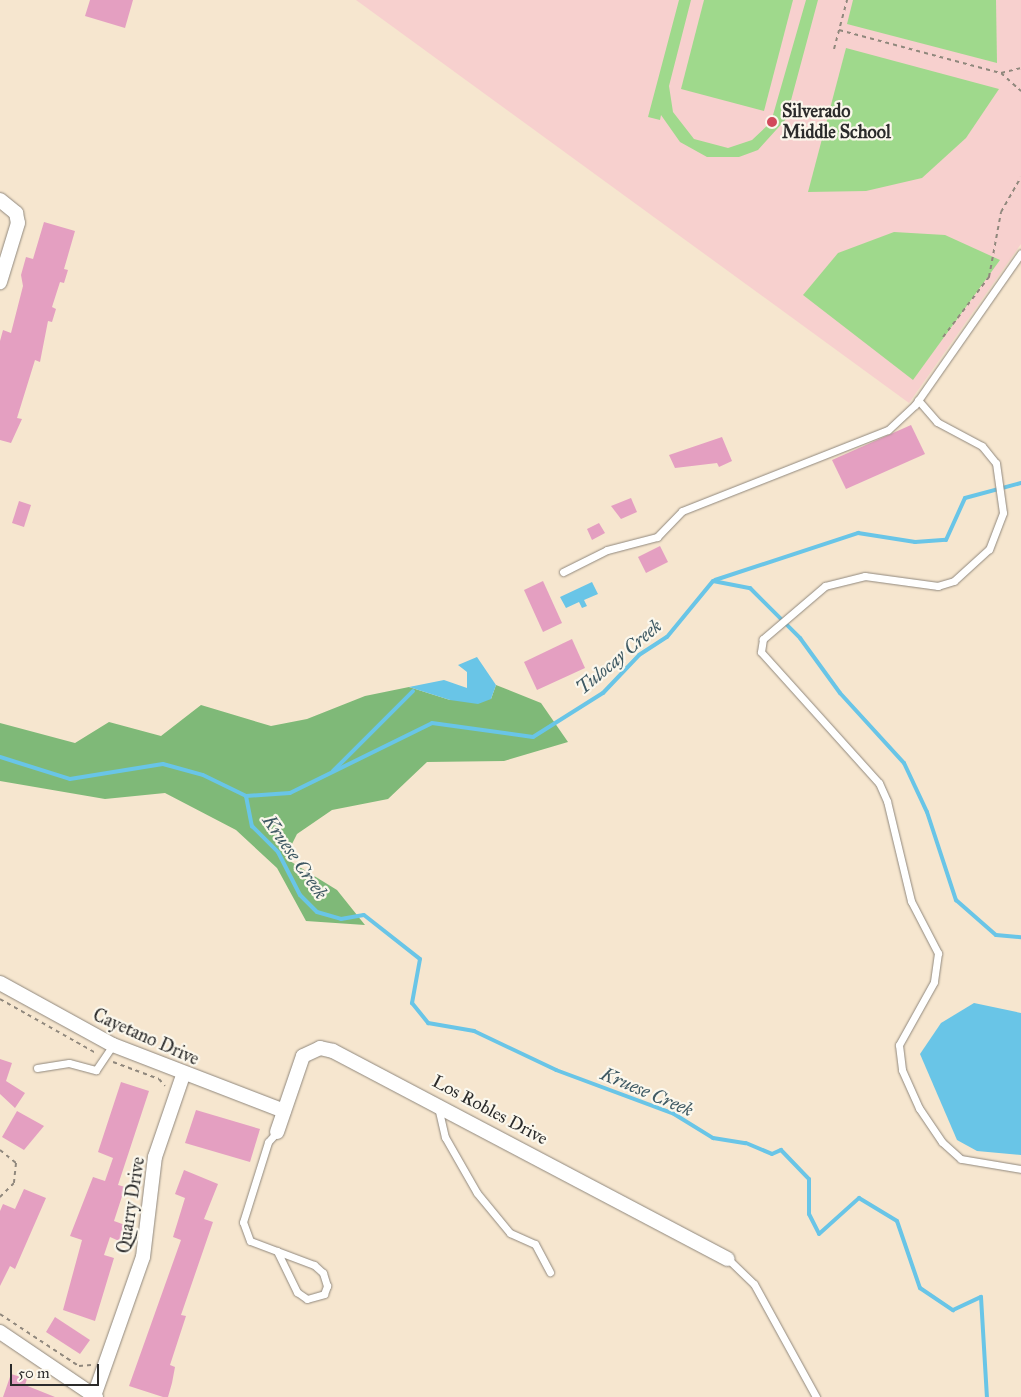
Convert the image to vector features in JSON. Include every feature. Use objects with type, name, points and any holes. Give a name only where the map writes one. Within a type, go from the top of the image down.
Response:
[{"type":"street","points":[[0,200],[16,212],[18,223],[0,282]]},
{"type":"street","name":"Cayetano Drive","points":[[0,983],[113,1045],[183,1075],[284,1111]]},
{"type":"street","name":"Los Robles Drive","points":[[277,1132],[303,1056],[320,1048],[437,1103],[728,1259]]},
{"type":"street","name":"Quarry Drive","points":[[95,1397],[143,1256],[155,1157],[183,1075]]},
{"type":"street","points":[[0,1332],[95,1397]]},
{"type":"lane","points":[[563,572],[607,550],[657,537],[682,511],[888,430],[918,400],[1021,253]]},
{"type":"lane","points":[[918,400],[937,422],[989,451],[1000,476],[1002,496],[997,536],[954,581],[920,585],[865,576],[845,579],[825,586],[767,635],[761,644],[762,657],[879,783],[911,901],[938,953],[934,982],[899,1045],[902,1070],[919,1108],[942,1142],[962,1159],[1021,1169]]},
{"type":"lane","points":[[37,1068],[69,1064],[96,1070],[107,1059],[113,1045]]},
{"type":"lane","points":[[437,1103],[445,1137],[477,1193],[510,1233],[535,1244],[550,1272]]},
{"type":"lane","points":[[277,1132],[268,1142],[243,1222],[250,1241],[277,1251],[323,1273],[327,1286],[324,1294],[307,1299],[298,1292],[277,1251]]},
{"type":"lane","points":[[728,1259],[754,1284],[816,1397]]},
{"type":"path","points":[[834,49],[847,0]]},
{"type":"path","points":[[839,30],[1001,74],[1021,92]]},
{"type":"path","points":[[1001,74],[1021,68]]},
{"type":"path","points":[[943,338],[989,277],[997,223],[1021,178]]},
{"type":"path","points":[[0,999],[107,1059],[159,1079],[165,1087],[162,1094]]},
{"type":"path","points":[[0,1150],[16,1163],[14,1183],[0,1197]]},
{"type":"path","points":[[137,1196],[143,1153]]},
{"type":"path","points":[[0,1314],[79,1366],[96,1362]]},
{"type":"shaded area","name":"Silverado Middle School","points":[[356,0],[1021,0],[1021,244],[909,403]]},
{"type":"green space","points":[[679,0],[691,0],[669,86],[673,112],[694,139],[728,148],[752,140],[771,122],[806,0],[818,0],[786,119],[758,150],[739,157],[707,157],[680,142],[661,115],[660,120],[648,117]]},
{"type":"green space","points":[[704,0],[793,0],[764,111],[681,89]]},
{"type":"green space","points":[[853,0],[996,0],[997,63],[847,24]]},
{"type":"green space","points":[[846,48],[999,89],[966,138],[922,178],[866,191],[808,192]]},
{"type":"green space","points":[[894,232],[945,235],[1000,260],[913,380],[803,295],[838,253]]},
{"type":"green space","points":[[496,685],[541,703],[568,742],[504,761],[427,762],[388,799],[332,810],[297,834],[285,858],[337,890],[365,925],[306,921],[277,868],[236,830],[165,793],[105,799],[0,781],[0,723],[75,743],[109,722],[161,736],[201,705],[271,726],[307,719],[365,696],[409,687],[450,700],[491,699]]},
{"type":"water","points":[[592,582],[598,594],[584,600],[587,606],[582,608],[579,602],[566,608],[560,597]]},
{"type":"water","points":[[477,657],[496,685],[491,699],[478,704],[450,700],[409,687],[444,680],[467,688],[467,672],[458,665]]},
{"type":"water","points":[[974,1003],[1021,1013],[1021,1155],[977,1151],[957,1140],[920,1054],[941,1023]]},
{"type":"building","points":[[90,0],[133,0],[125,28],[85,16]]},
{"type":"building","points":[[44,222],[75,231],[64,269],[68,270],[64,283],[60,282],[52,307],[56,309],[52,322],[48,321],[40,362],[35,360],[17,418],[22,419],[11,443],[0,440],[0,341],[3,330],[11,333],[23,286],[21,275],[26,257],[33,259]]},
{"type":"building","points":[[911,425],[925,454],[846,489],[832,460]]},
{"type":"building","points":[[722,437],[732,461],[719,467],[717,463],[675,468],[669,455]]},
{"type":"building","points":[[631,498],[637,512],[621,519],[611,506]]},
{"type":"building","points":[[19,501],[31,505],[24,527],[12,523]]},
{"type":"building","points":[[599,523],[605,533],[592,540],[587,529]]},
{"type":"building","points":[[660,546],[668,562],[646,573],[638,557]]},
{"type":"building","points":[[543,581],[562,623],[543,632],[524,590]]},
{"type":"building","points":[[572,639],[585,668],[537,690],[524,662]]},
{"type":"building","points":[[0,1059],[12,1063],[6,1081],[25,1093],[15,1108],[0,1094]]},
{"type":"building","points":[[121,1082],[149,1091],[118,1185],[125,1187],[114,1221],[125,1225],[119,1241],[110,1237],[104,1255],[114,1258],[95,1321],[63,1310],[82,1240],[70,1236],[93,1177],[105,1181],[113,1158],[98,1152]]},
{"type":"building","points":[[196,1110],[260,1129],[250,1162],[185,1143]]},
{"type":"building","points":[[17,1111],[44,1126],[24,1150],[2,1137]]},
{"type":"building","points":[[184,1170],[218,1184],[204,1219],[213,1222],[181,1315],[186,1316],[170,1365],[175,1367],[172,1383],[168,1397],[163,1397],[129,1386],[181,1240],[173,1237],[185,1198],[175,1194]]},
{"type":"building","points":[[24,1189],[46,1198],[15,1269],[10,1266],[0,1286],[0,1211],[3,1204],[15,1209]]},
{"type":"building","points":[[55,1317],[90,1340],[80,1354],[46,1332]]},
{"type":"building","points":[[11,1374],[27,1379],[25,1385],[55,1397],[3,1397]]},
{"type":"waterway","points":[[715,580],[858,533],[915,542],[946,540],[965,498],[1021,483]]},
{"type":"waterway","name":"Tulocay Creek","points":[[0,757],[70,779],[163,764],[203,775],[246,796],[290,793],[432,723],[533,737],[603,693],[639,655],[667,637],[713,581],[750,588],[800,638],[840,693],[904,763],[927,812],[956,900],[996,935],[1021,937]]},
{"type":"waterway","points":[[333,771],[413,691]]},
{"type":"waterway","name":"Kruese Creek","points":[[246,796],[252,826],[278,852],[300,895],[317,912],[341,919],[364,915],[420,959],[412,1003],[428,1023],[474,1031],[556,1070],[674,1114],[713,1138],[746,1143],[772,1154],[781,1150],[809,1179],[809,1214],[819,1234],[859,1198],[897,1221],[920,1288],[953,1310],[981,1297],[987,1397]]},
{"type":"place","name":"Silverado Middle School","points":[[772,122]]}]
